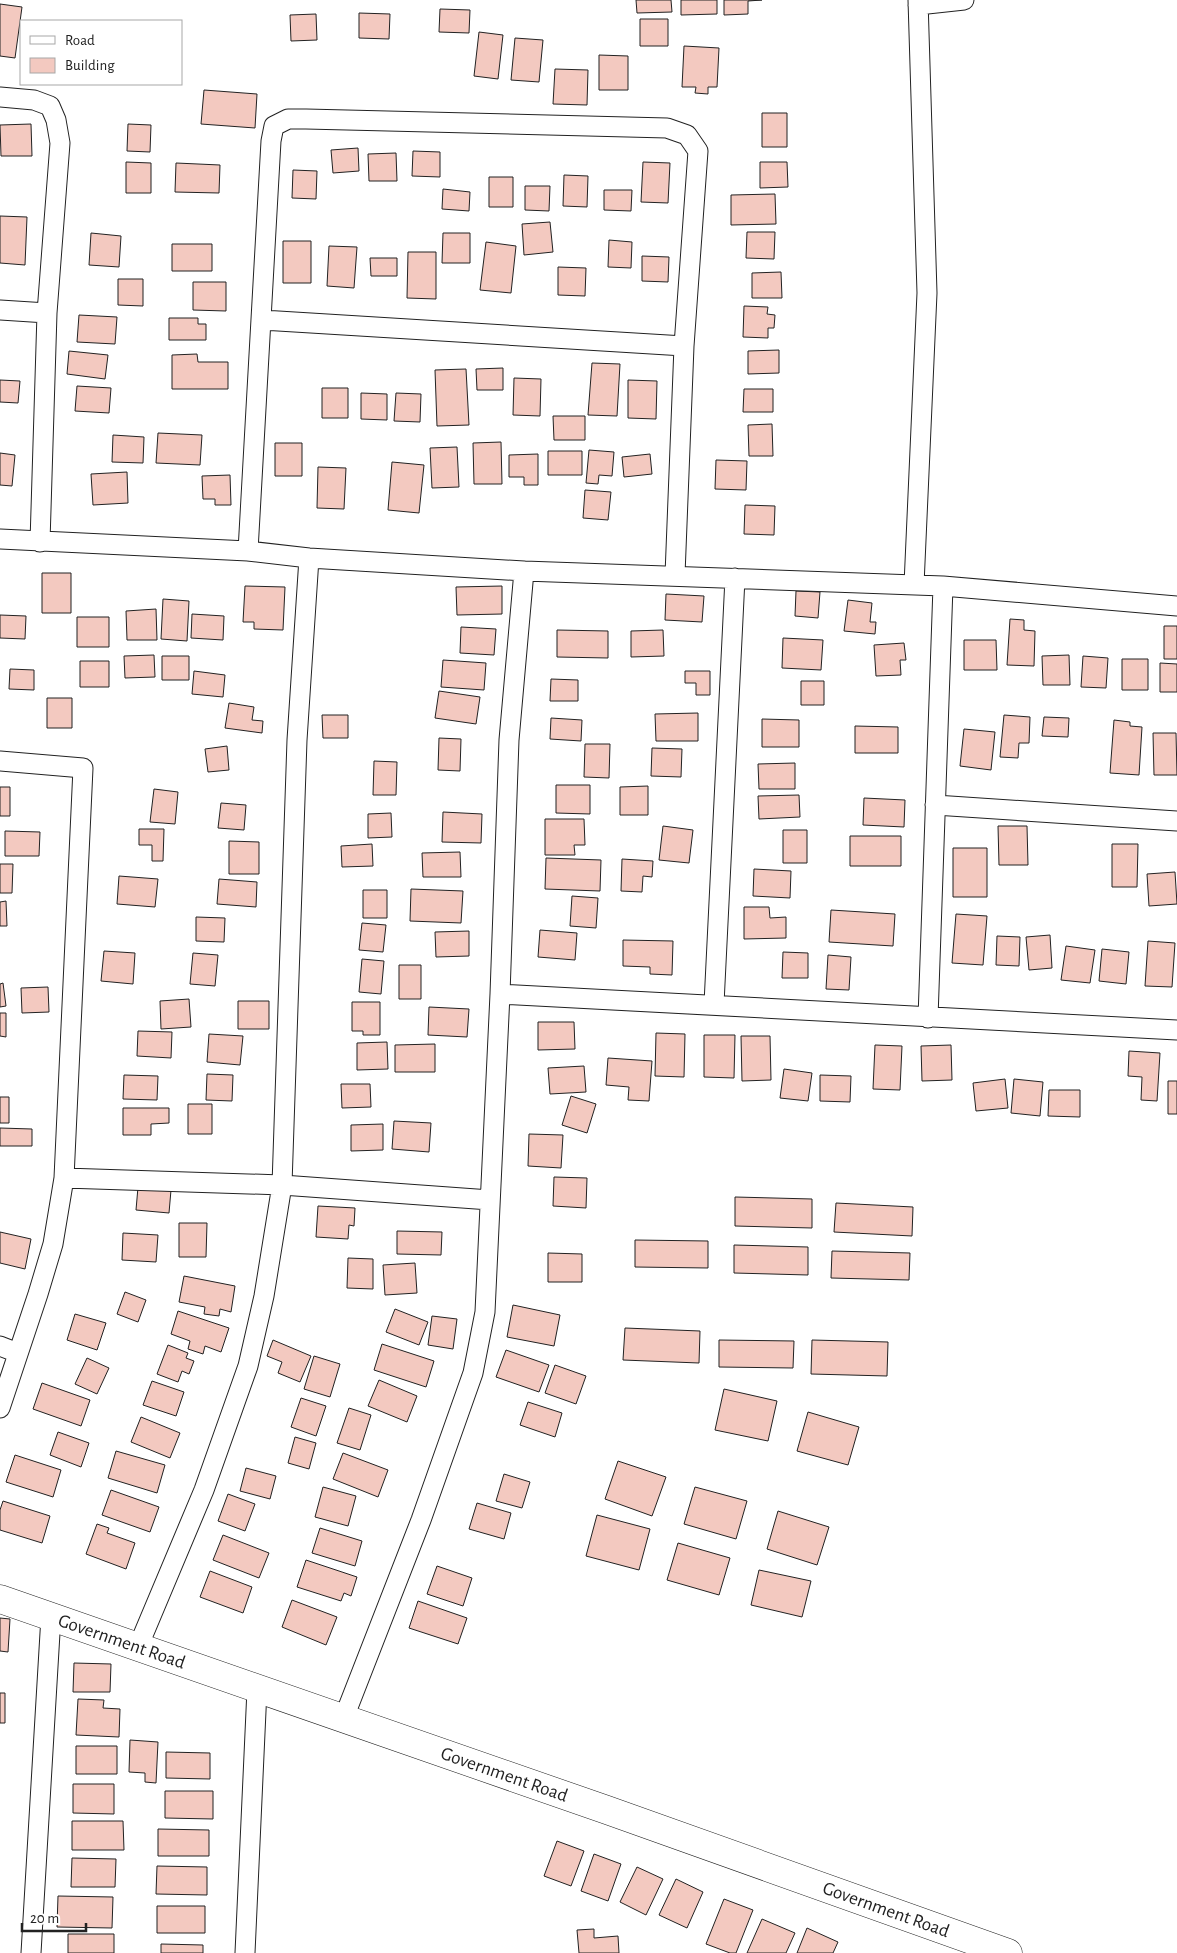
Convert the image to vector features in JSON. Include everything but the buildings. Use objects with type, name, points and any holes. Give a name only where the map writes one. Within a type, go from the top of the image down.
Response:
[{"type":"street","points":[[914,584],[927,293],[918,2],[964,0]]},
{"type":"street","points":[[0,97],[34,100],[50,106],[56,120],[60,143],[46,313],[40,542]]},
{"type":"street","points":[[248,551],[271,141],[274,126],[288,119],[306,119],[667,128],[687,135],[698,151],[684,346],[675,575]]},
{"type":"street","points":[[0,310],[46,313]]},
{"type":"street","points":[[262,320],[684,346]]},
{"type":"street","points":[[0,539],[248,551],[309,558],[524,571],[914,584],[1177,606]]},
{"type":"street","points":[[138,1647],[204,1490],[248,1366],[264,1296],[282,1185],[297,740],[309,558]]},
{"type":"street","points":[[343,1720],[421,1520],[473,1373],[485,1312],[500,994],[509,740],[524,571]]},
{"type":"street","points":[[714,1004],[735,578]]},
{"type":"street","points":[[928,1018],[943,586]]},
{"type":"street","points":[[0,762],[84,768],[64,1178],[53,1244],[0,1408]]},
{"type":"street","points":[[935,805],[1177,821]]},
{"type":"street","points":[[500,994],[1177,1030]]},
{"type":"street","points":[[64,1178],[282,1185],[490,1200]]},
{"type":"street","points":[[0,1346],[18,1354]]},
{"type":"street","name":"Government Road","points":[[0,1599],[343,1720],[607,1810],[1008,1953]]},
{"type":"street","points":[[31,1953],[51,1616]]},
{"type":"street","points":[[245,1953],[257,1689]]}]
